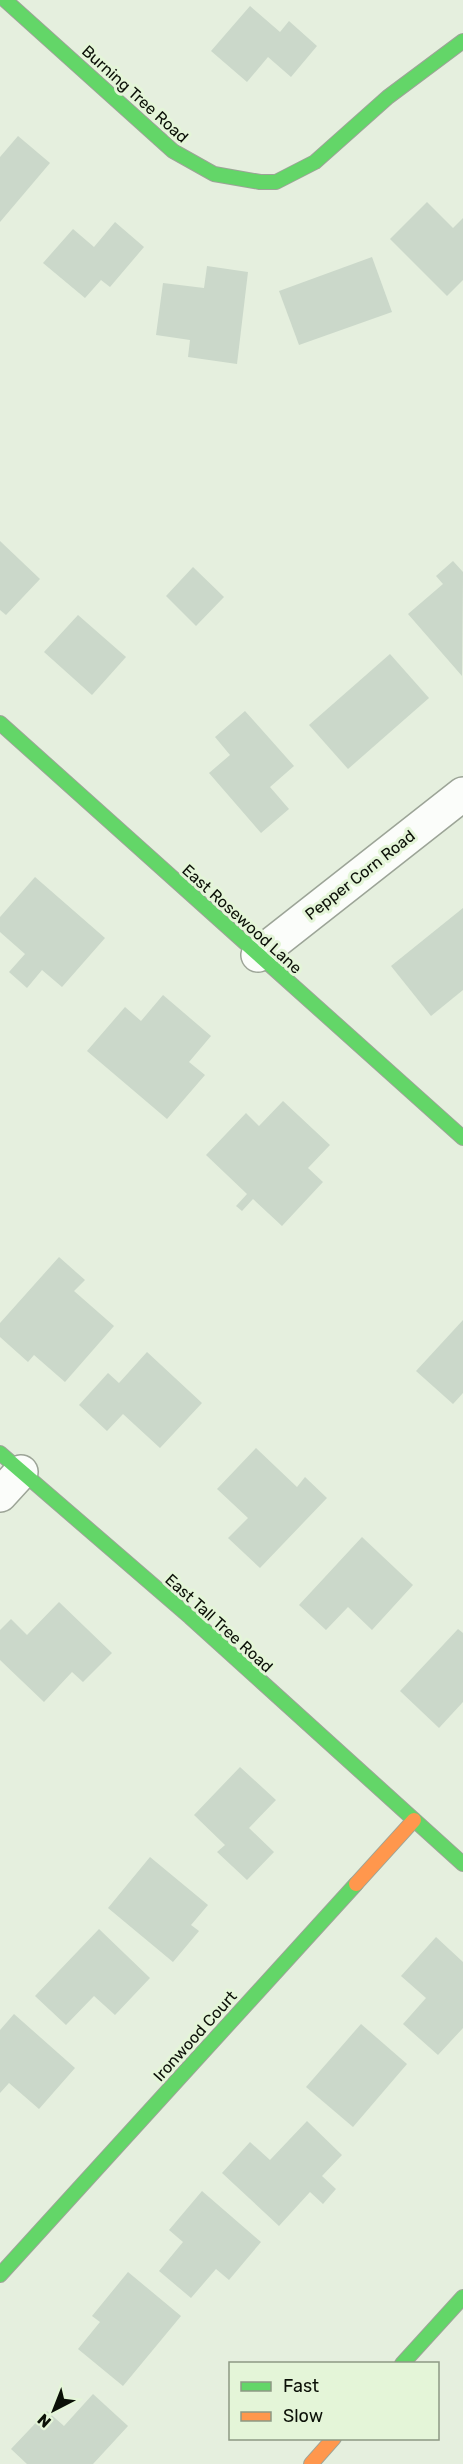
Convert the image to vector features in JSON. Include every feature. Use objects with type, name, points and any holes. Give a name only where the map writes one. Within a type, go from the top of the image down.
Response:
[{"type":"street","name":"Burning Tree Road","points":[[5,0],[186,160],[214,174],[260,182],[276,182],[305,169],[388,97],[463,41]]},
{"type":"street","name":"East Rosewood Lane","points":[[0,723],[463,1138]]},
{"type":"street","name":"Pepper Corn Road","points":[[258,955],[463,794]]},
{"type":"street","name":"East Tall Tree Road","points":[[7,1473],[190,1617],[463,1864]]},
{"type":"street","name":"Ironwood Court","points":[[0,2275],[414,1820]]},
{"type":"street","points":[[404,2362],[463,2297]]},
{"type":"street","points":[[311,2464],[333,2440]]},
{"type":"building","points":[[250,6],[280,32],[289,21],[317,46],[291,77],[268,57],[247,82],[211,51]]},
{"type":"building","points":[[18,136],[50,163],[0,222],[0,157]]},
{"type":"building","points":[[427,202],[453,228],[463,218],[463,280],[447,296],[390,239]]},
{"type":"building","points":[[115,222],[144,247],[110,287],[101,280],[85,298],[43,263],[73,229],[94,247]]},
{"type":"building","points":[[372,257],[392,312],[299,345],[279,291]]},
{"type":"building","points":[[207,266],[248,272],[237,364],[188,357],[190,340],[156,335],[163,283],[204,288]]},
{"type":"building","points":[[0,541],[40,579],[6,615],[0,610]]},
{"type":"building","points":[[453,561],[463,572],[462,676],[408,614],[443,584],[436,576]]},
{"type":"building","points":[[193,567],[224,597],[196,626],[166,596]]},
{"type":"building","points":[[78,615],[126,657],[92,695],[44,652]]},
{"type":"building","points":[[390,654],[429,698],[348,769],[309,725]]},
{"type":"building","points":[[245,711],[294,766],[270,787],[289,809],[261,833],[209,773],[230,755],[215,737]]},
{"type":"building","points":[[35,877],[105,938],[62,987],[42,970],[27,988],[9,972],[25,954],[0,932],[0,917]]},
{"type":"building","points":[[463,908],[463,990],[431,1016],[391,966]]},
{"type":"building","points":[[163,995],[211,1036],[189,1062],[205,1075],[167,1119],[87,1051],[125,1007],[141,1021]]},
{"type":"building","points":[[283,1101],[330,1145],[308,1168],[323,1182],[282,1226],[253,1199],[242,1211],[236,1206],[247,1194],[206,1155],[246,1113],[259,1126]]},
{"type":"building","points":[[59,1257],[85,1280],[74,1291],[114,1326],[65,1382],[34,1355],[28,1362],[0,1337],[0,1323]]},
{"type":"building","points":[[463,1320],[463,1393],[453,1404],[416,1371]]},
{"type":"building","points":[[147,1352],[202,1403],[160,1448],[123,1414],[107,1431],[79,1405],[108,1373],[119,1383]]},
{"type":"building","points":[[256,1448],[297,1487],[305,1477],[327,1498],[260,1568],[228,1538],[248,1518],[217,1489]]},
{"type":"building","points":[[362,1537],[413,1585],[372,1630],[348,1607],[326,1630],[299,1605]]},
{"type":"building","points":[[59,1602],[112,1653],[83,1682],[72,1672],[44,1702],[0,1660],[0,1630],[11,1619],[27,1635]]},
{"type":"building","points":[[458,1629],[463,1633],[463,1702],[439,1728],[400,1691]]},
{"type":"building","points":[[240,1767],[276,1800],[249,1828],[274,1852],[247,1880],[217,1852],[225,1845],[194,1815]]},
{"type":"building","points":[[150,1857],[208,1905],[191,1925],[199,1931],[173,1962],[108,1908]]},
{"type":"building","points":[[99,1929],[150,1978],[115,2015],[94,1996],[66,2025],[35,1996]]},
{"type":"building","points":[[436,1937],[463,1962],[463,2028],[438,2055],[403,2024],[426,1998],[401,1976]]},
{"type":"building","points":[[14,2014],[75,2068],[39,2109],[9,2083],[0,2093],[0,2030]]},
{"type":"building","points":[[361,2024],[407,2064],[353,2127],[306,2087]]},
{"type":"building","points":[[307,2121],[342,2155],[322,2176],[336,2189],[323,2204],[310,2192],[279,2226],[222,2173],[250,2142],[270,2160]]},
{"type":"building","points":[[202,2191],[261,2242],[229,2280],[216,2269],[191,2298],[159,2271],[183,2242],[169,2230]]},
{"type":"building","points":[[128,2272],[181,2316],[123,2386],[78,2349],[100,2322],[92,2316]]},
{"type":"building","points":[[93,2394],[128,2426],[93,2464],[27,2464],[11,2449],[47,2411],[64,2426]]},
{"type":"traffic: fast","points":[[5,0],[173,151],[214,174],[260,182],[276,182],[315,162],[388,97],[463,41]]},
{"type":"traffic: fast","points":[[0,723],[463,1138]]},
{"type":"traffic: fast","points":[[0,1453],[190,1617],[463,1864]]},
{"type":"traffic: fast","points":[[0,2275],[356,1884]]},
{"type":"traffic: fast","points":[[404,2362],[463,2297]]},
{"type":"traffic: slow","points":[[356,1884],[414,1820]]},
{"type":"traffic: slow","points":[[311,2464],[332,2440]]}]
